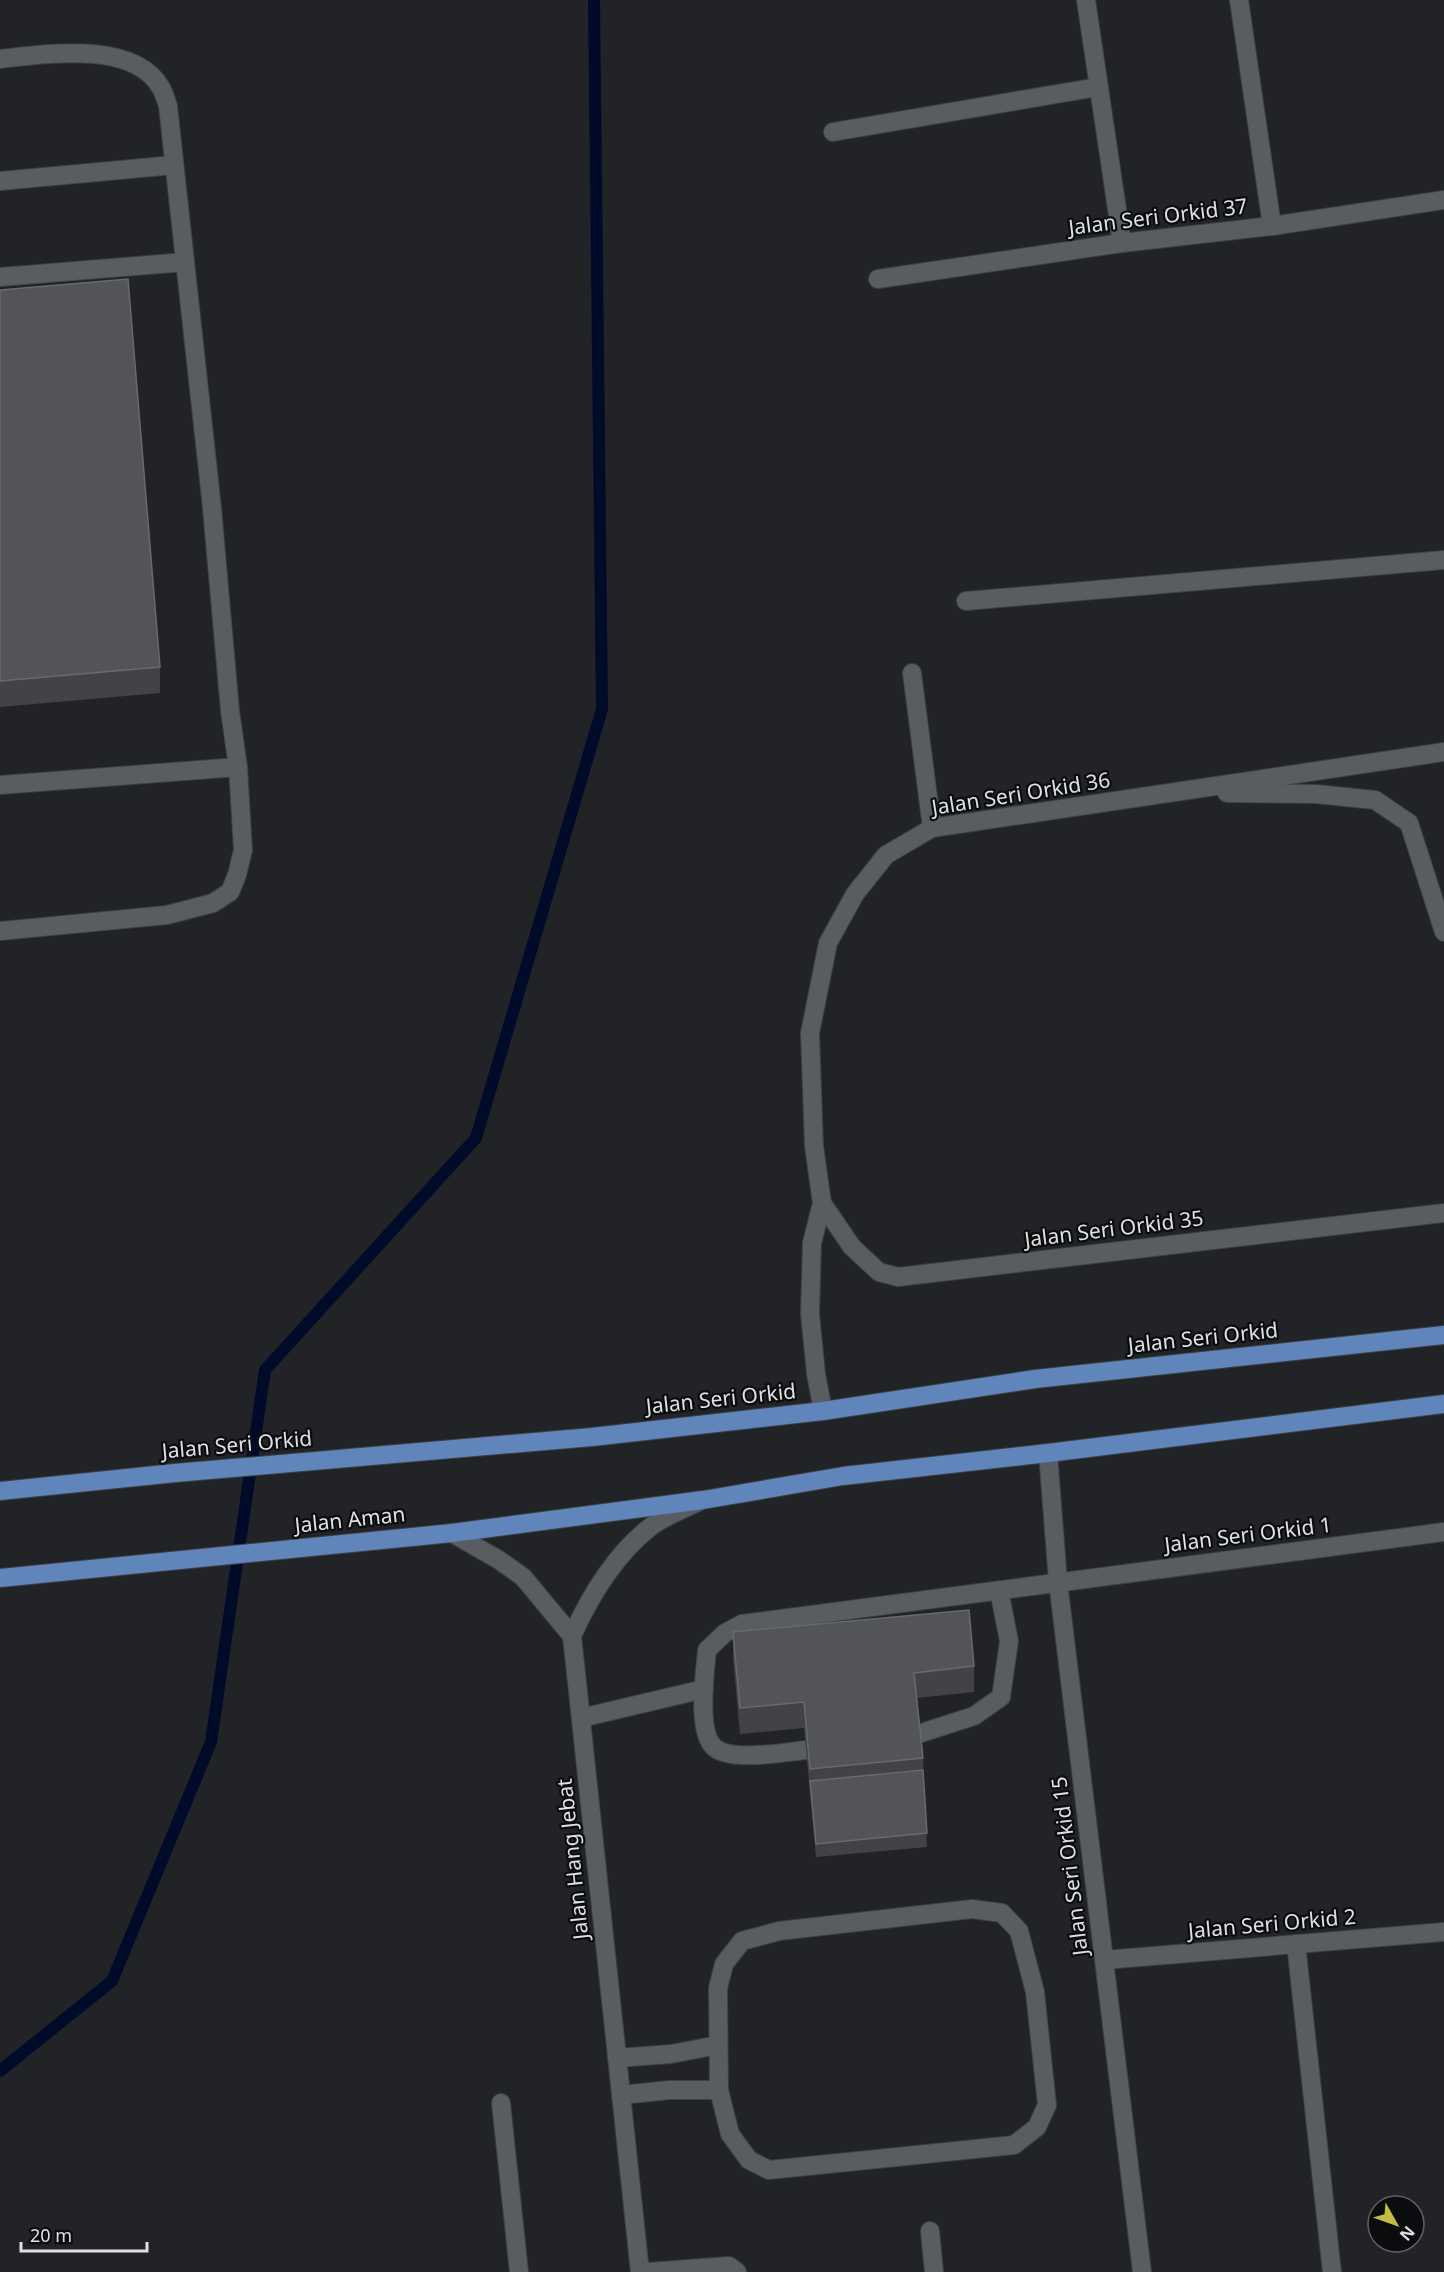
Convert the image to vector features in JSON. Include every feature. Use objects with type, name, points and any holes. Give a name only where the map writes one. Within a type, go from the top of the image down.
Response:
[{"type":"main road","name":"Jalan Seri Orkid","points":[[0,1491],[175,1473],[591,1437],[823,1411],[1035,1379],[1444,1335]]},
{"type":"main road","points":[[703,1500],[843,1476],[1444,1404]]},
{"type":"main road","name":"Jalan Aman","points":[[0,1578],[452,1533],[703,1500]]},
{"type":"street","points":[[1086,0],[1122,243]]},
{"type":"street","points":[[1239,0],[1272,226]]},
{"type":"street","points":[[0,59],[76,52],[103,55],[134,65],[146,72],[161,87],[168,106],[212,508],[230,711],[238,766],[243,850],[230,892],[213,903],[167,915],[0,931]]},
{"type":"street","points":[[833,132],[1098,87]]},
{"type":"street","points":[[0,181],[174,165]]},
{"type":"street","name":"Jalan Seri Orkid 37","points":[[878,279],[1122,243],[1272,226],[1444,200]]},
{"type":"street","points":[[0,277],[185,262]]},
{"type":"street","points":[[966,601],[1444,560]]},
{"type":"street","points":[[912,673],[932,828]]},
{"type":"street","name":"Jalan Seri Orkid 36","points":[[823,1411],[816,1374],[810,1314],[812,1243],[822,1203],[814,1146],[810,1033],[828,943],[855,894],[886,855],[932,828],[1444,752]]},
{"type":"street","points":[[0,785],[238,766]]},
{"type":"street","name":"Jalan Seri Orkid 36","points":[[1171,792],[1316,794],[1375,800],[1409,823],[1444,932]]},
{"type":"street","name":"Jalan Seri Orkid 35","points":[[822,1203],[858,1253],[879,1272],[898,1277],[1444,1213]]},
{"type":"street","name":"Jalan Seri Orkid 15","points":[[1048,1453],[1058,1582],[1142,2272]]},
{"type":"street","points":[[452,1533],[499,1560],[523,1577],[572,1636],[587,1603],[620,1556],[650,1526],[703,1500]]},
{"type":"street","name":"Jalan Seri Orkid 1","points":[[806,1750],[767,1754],[732,1754],[715,1748],[705,1731],[704,1689],[707,1650],[724,1633],[742,1624],[1444,1532]]},
{"type":"street","points":[[918,1734],[974,1716],[1001,1697],[1009,1641],[999,1590]]},
{"type":"street","name":"Jalan Hang Jebat","points":[[572,1636],[640,2272]]},
{"type":"street","points":[[581,1718],[704,1689]]},
{"type":"street","points":[[972,1909],[1002,1913],[1019,1931],[1035,1992],[1047,2105],[1037,2127],[1014,2145],[769,2170],[749,2160],[730,2134],[719,2090],[718,1988],[724,1964],[742,1941],[779,1931],[972,1909]]},
{"type":"street","name":"Jalan Seri Orkid 2","points":[[1104,1960],[1444,1932]]},
{"type":"street","points":[[1296,1944],[1332,2272]]},
{"type":"street","points":[[617,2058],[671,2054],[718,2045]]},
{"type":"street","points":[[621,2095],[669,2090],[719,2090]]},
{"type":"street","points":[[501,2103],[519,2272]]},
{"type":"street","points":[[930,2231],[934,2272]]},
{"type":"street","points":[[648,2272],[729,2266],[737,2272]]},
{"type":"building","points":[[128,279],[160,667],[0,681],[0,290]]},
{"type":"building","points":[[969,1610],[974,1666],[914,1673],[923,1758],[810,1769],[804,1702],[740,1708],[733,1632]]},
{"type":"building","points":[[923,1770],[927,1833],[816,1844],[810,1781]]},
{"type":"waterway","points":[[0,2071],[112,1981],[211,1742],[265,1370],[476,1138],[602,709],[594,0]]}]
